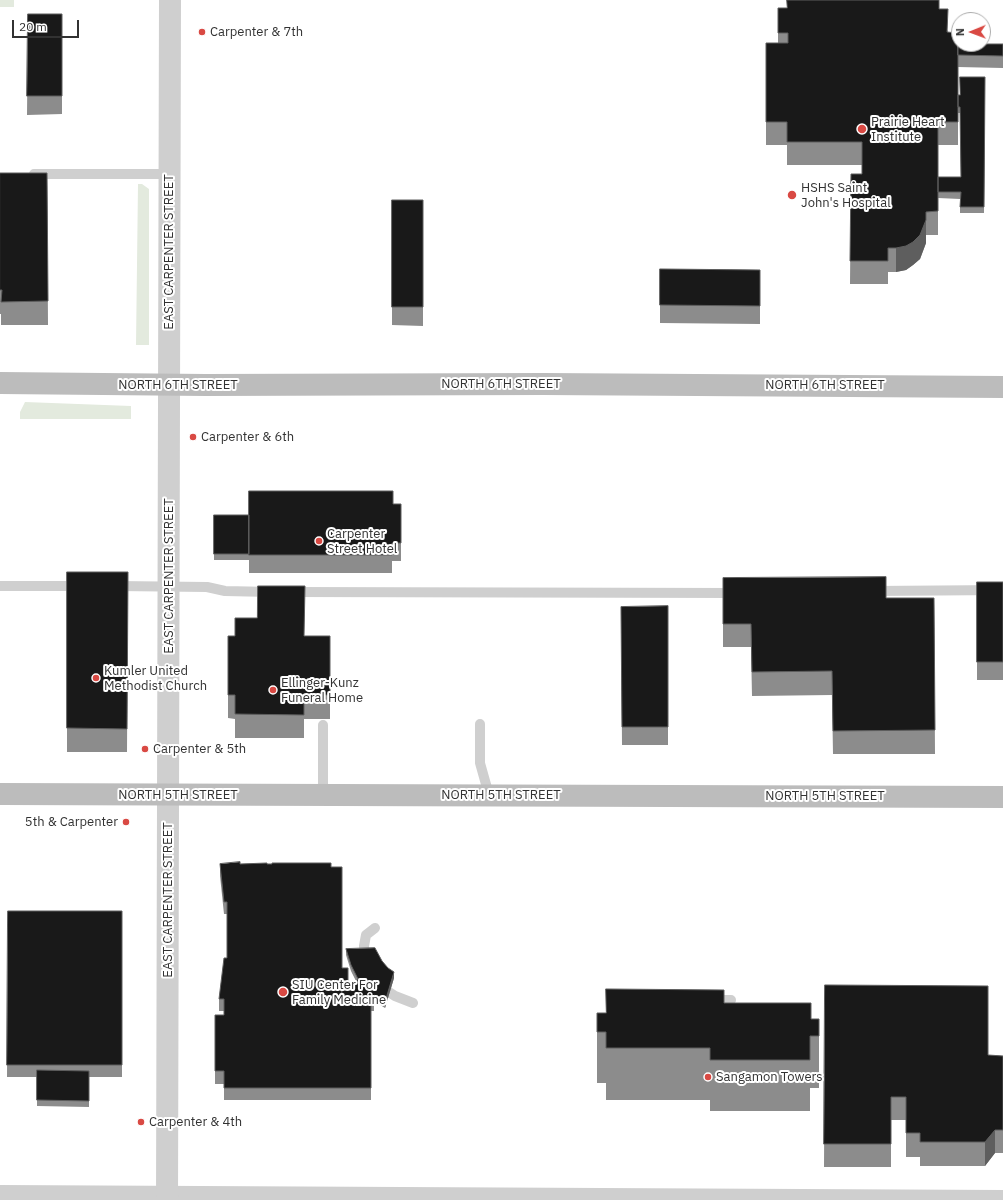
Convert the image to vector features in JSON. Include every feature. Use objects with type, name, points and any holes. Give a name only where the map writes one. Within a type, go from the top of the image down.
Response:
[{"type":"main road","name":"NORTH 6TH STREET","points":[[0,383],[1003,387]]},
{"type":"main road","name":"NORTH 5TH STREET","points":[[0,794],[1003,797]]},
{"type":"street","name":"EAST CARPENTER STREET","points":[[167,1198],[170,0]]},
{"type":"street","points":[[0,1195],[167,1198],[1003,1200]]},
{"type":"lane","points":[[23,174],[170,174]]},
{"type":"lane","points":[[109,586],[169,585],[206,587],[225,592],[747,592]]},
{"type":"lane","points":[[0,586],[94,586]]},
{"type":"lane","points":[[865,591],[1003,590]]},
{"type":"lane","points":[[480,724],[480,763],[489,795]]},
{"type":"lane","points":[[323,725],[323,795]]},
{"type":"lane","points":[[375,928],[366,935],[364,946],[369,974],[379,986],[395,996],[413,1003]]},
{"type":"lane","points":[[701,1000],[731,1000]]},
{"type":"shaded area","points":[[0,0],[14,0],[14,7],[0,7]]},
{"type":"shaded area","points":[[138,184],[142,184],[149,189],[149,345],[136,345]]},
{"type":"shaded area","points":[[25,402],[131,406],[131,419],[20,419],[20,412]]},
{"type":"building","name":"Prairie Heart Institute","points":[[787,0],[939,0],[939,9],[948,9],[947,32],[951,32],[951,52],[958,52],[958,122],[938,122],[938,211],[926,212],[926,220],[920,235],[913,242],[906,246],[888,248],[888,261],[850,261],[851,174],[862,174],[862,142],[787,142],[787,122],[766,122],[766,43],[788,43],[788,33],[778,33],[778,8],[787,8]]},
{"type":"building","points":[[28,14],[62,14],[62,96],[27,96]]},
{"type":"building","points":[[991,44],[1003,44],[1003,56],[958,55],[958,52],[991,52]]},
{"type":"building","points":[[960,77],[985,77],[984,207],[960,207],[961,192],[938,192],[938,177],[961,177],[960,107],[958,107]]},
{"type":"building","points":[[0,173],[47,173],[48,301],[1,302]]},
{"type":"building","points":[[392,200],[423,200],[423,307],[392,307]]},
{"type":"building","points":[[660,269],[760,270],[760,306],[660,305]]},
{"type":"building","points":[[249,491],[393,491],[393,504],[401,504],[401,543],[392,543],[392,555],[249,555]]},
{"type":"building","points":[[214,515],[249,515],[249,554],[214,554]]},
{"type":"building","name":"Kumler United Methodist Church","points":[[67,572],[128,572],[127,729],[67,728]]},
{"type":"building","points":[[886,577],[886,598],[934,598],[935,730],[833,731],[832,671],[752,672],[751,624],[723,624],[723,578]]},
{"type":"building","points":[[977,582],[1003,582],[1003,662],[977,662]]},
{"type":"building","points":[[258,586],[305,586],[304,636],[330,636],[330,695],[304,695],[304,715],[235,714],[235,695],[228,695],[228,636],[235,636],[235,618],[257,618]]},
{"type":"building","points":[[668,606],[668,727],[622,727],[621,607]]},
{"type":"building","points":[[240,862],[240,864],[331,863],[331,867],[342,867],[342,968],[348,968],[348,982],[342,982],[341,999],[371,999],[371,1088],[224,1088],[224,1071],[215,1071],[215,1015],[224,1015],[224,999],[219,999],[224,958],[227,958],[227,902],[224,902],[220,864]]},
{"type":"building","points":[[8,911],[122,911],[122,1065],[7,1065]]},
{"type":"building","points":[[375,948],[382,961],[394,972],[385,1002],[374,995],[374,1005],[371,1005],[371,999],[342,999],[342,988],[348,988],[358,979],[351,965],[346,949]]},
{"type":"building","points":[[825,985],[988,986],[988,1055],[1003,1056],[1003,1130],[995,1130],[985,1142],[920,1142],[920,1133],[906,1133],[906,1097],[891,1097],[891,1144],[824,1144]]},
{"type":"building","points":[[606,989],[724,990],[724,1003],[811,1003],[811,1019],[819,1019],[819,1036],[810,1036],[810,1060],[710,1060],[710,1048],[606,1048],[606,1032],[597,1032],[597,1013],[606,1013]]},
{"type":"building","points":[[37,1070],[89,1071],[89,1101],[37,1100]]},
{"type":"place","name":"Carpenter & 7th","points":[[202,32]]},
{"type":"place","name":"Prairie Heart Institute","points":[[862,129]]},
{"type":"place","name":"HSHS Saint John's Hospital","points":[[792,195]]},
{"type":"place","name":"Carpenter & 6th","points":[[193,437]]},
{"type":"place","name":"Carpenter Street Hotel","points":[[319,541]]},
{"type":"place","name":"Kumler United Methodist Church","points":[[96,678]]},
{"type":"place","name":"Ellinger-Kunz Funeral Home","points":[[273,690]]},
{"type":"place","name":"Carpenter & 5th","points":[[145,749]]},
{"type":"place","name":"5th & Carpenter","points":[[126,822]]},
{"type":"place","name":"SIU Center For Family Medicine","points":[[283,992]]},
{"type":"place","name":"Sangamon Towers","points":[[708,1077]]},
{"type":"place","name":"Carpenter & 4th","points":[[141,1122]]}]
